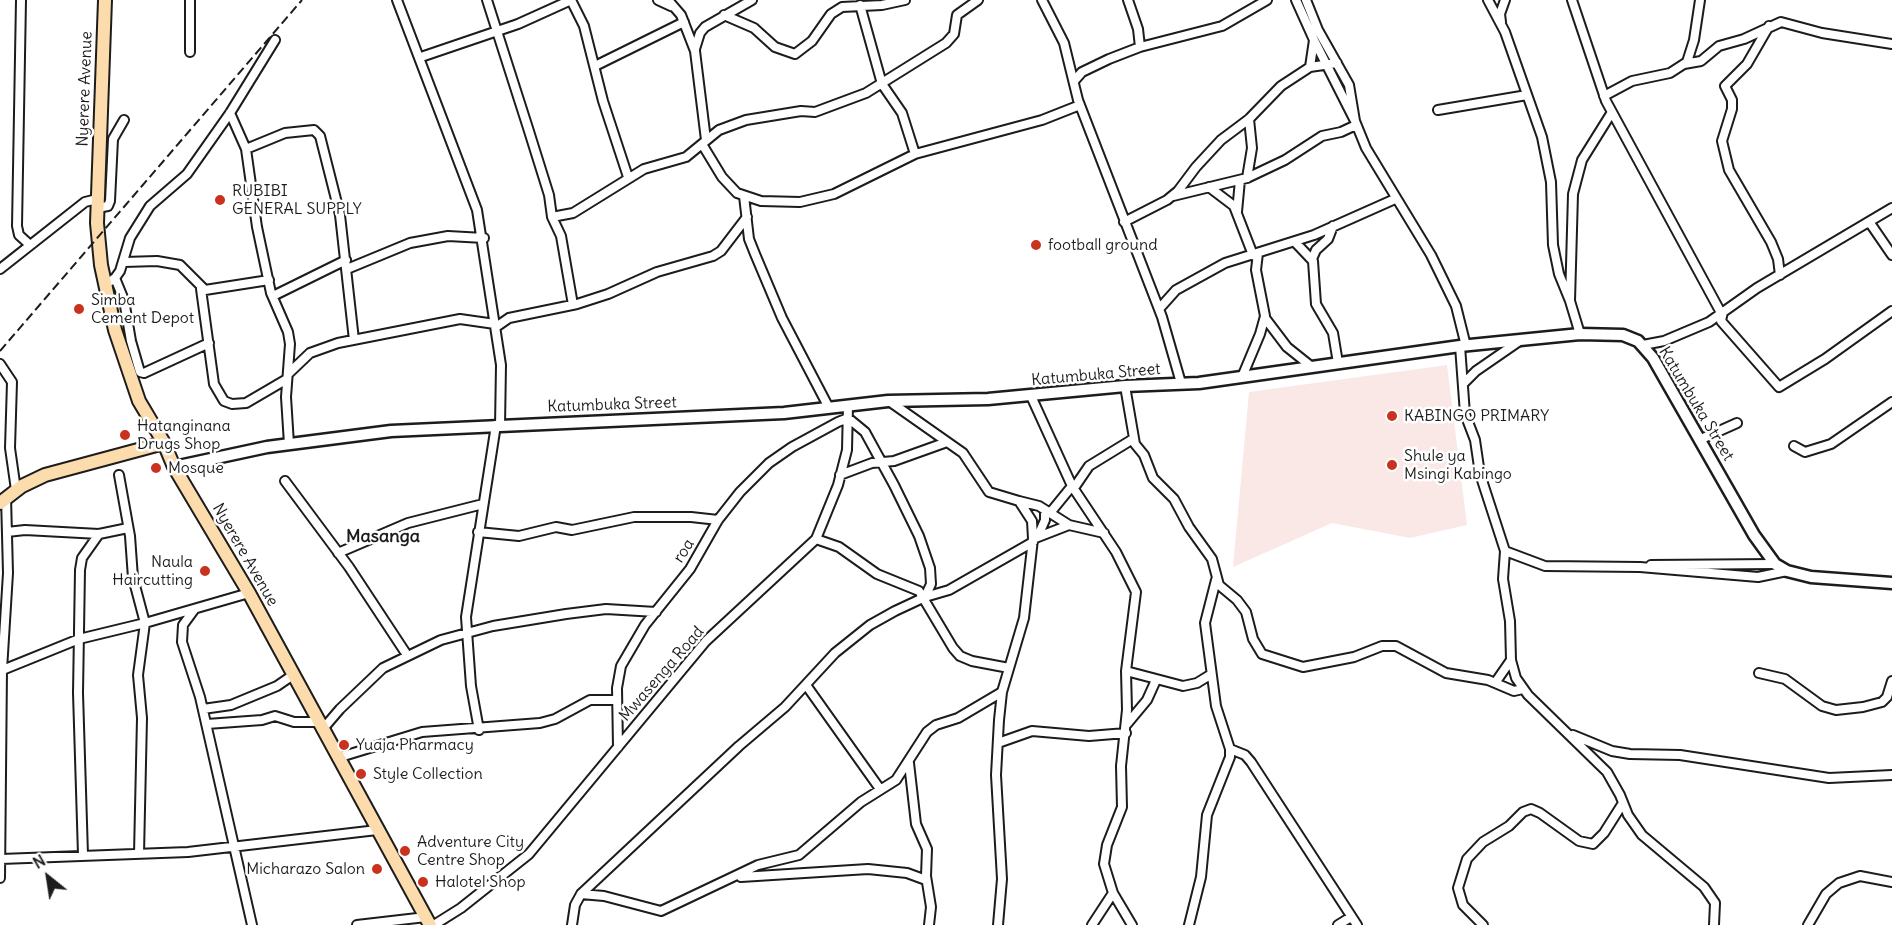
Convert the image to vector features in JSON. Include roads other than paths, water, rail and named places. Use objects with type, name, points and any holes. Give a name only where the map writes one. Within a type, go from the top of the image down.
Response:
[{"type":"main road","name":"Nyerere Avenue","points":[[105,0],[97,203],[110,281],[115,330],[139,401],[164,443],[174,467],[249,593],[337,758],[430,923]]},
{"type":"main road","name":"Katumbuka Street","points":[[174,467],[289,444],[391,431],[784,413],[888,400],[1031,396],[1242,377],[1463,346],[1580,334],[1623,335],[1643,345],[1664,376],[1754,535],[1775,564],[1787,571],[1811,577],[1892,583]]},
{"type":"main road","points":[[7,497],[45,475],[164,443]]},
{"type":"street","points":[[21,0],[17,226],[19,235],[30,245]]},
{"type":"street","points":[[190,0],[190,52]]},
{"type":"street","points":[[397,0],[405,26],[421,57],[458,154],[484,238],[501,365],[498,426],[478,532],[468,605],[471,686],[479,730]]},
{"type":"street","points":[[487,0],[549,195],[552,217],[561,236],[573,305]]},
{"type":"street","points":[[421,57],[571,0],[584,26],[628,177]]},
{"type":"street","points":[[658,0],[670,3],[684,22],[695,51],[704,142],[728,185],[744,196],[761,201],[820,199],[915,154],[992,131],[1042,120],[1080,105]]},
{"type":"street","points":[[724,15],[754,28],[775,47],[795,54],[812,41],[836,10],[905,0]]},
{"type":"street","points":[[552,217],[573,213],[644,169],[679,161],[719,130],[746,120],[829,109],[882,84],[946,43],[954,34],[957,15],[978,0]]},
{"type":"street","points":[[1042,0],[1064,43],[1080,105],[1159,309],[1181,383]]},
{"type":"street","points":[[1128,0],[1138,29],[1140,47]]},
{"type":"street","points":[[1074,81],[1089,68],[1140,47],[1222,26],[1267,0]]},
{"type":"street","points":[[1296,0],[1366,148],[1395,199],[1415,225],[1456,306],[1463,346],[1463,404],[1476,440],[1480,474],[1505,551],[1503,579],[1510,621],[1511,660],[1523,689],[1607,772],[1628,815],[1642,835],[1685,869],[1709,894],[1715,905],[1714,925]]},
{"type":"street","points":[[1306,0],[1318,30],[1349,85],[1355,123]]},
{"type":"street","points":[[1488,0],[1502,26],[1549,162],[1552,245],[1559,274],[1580,334]]},
{"type":"street","points":[[1502,26],[1500,14],[1505,0]]},
{"type":"street","points":[[1572,0],[1604,96],[1720,311],[1723,312]]},
{"type":"street","points":[[1684,64],[1691,52],[1700,0]]},
{"type":"street","points":[[695,51],[700,33],[714,20],[750,1]]},
{"type":"street","points":[[860,5],[882,84],[904,119],[915,154]]},
{"type":"street","points":[[595,66],[684,22]]},
{"type":"street","points":[[1604,96],[1632,81],[1670,73],[1684,64],[1701,61],[1719,46],[1753,35],[1769,26],[1787,22],[1822,33],[1892,44]]},
{"type":"street","points":[[1769,26],[1751,58],[1725,86],[1732,100],[1732,109],[1722,141],[1729,170],[1770,242],[1778,259],[1780,275]]},
{"type":"street","points":[[209,343],[144,373],[140,372],[131,341],[124,300],[110,281],[123,262],[130,238],[150,206],[187,174],[230,113],[275,40]]},
{"type":"street","points":[[1310,67],[1314,40]]},
{"type":"street","points":[[1172,196],[1221,140],[1249,119],[1281,86],[1310,67],[1337,63]]},
{"type":"street","points":[[1438,110],[1527,94]]},
{"type":"street","points":[[1570,302],[1575,179],[1582,159],[1612,112]]},
{"type":"street","points":[[230,113],[246,149],[257,227],[273,296],[284,319],[290,344],[287,377],[289,444]]},
{"type":"street","points":[[1237,212],[1252,148],[1249,119]]},
{"type":"street","points":[[0,269],[85,202],[108,206],[113,139],[124,120]]},
{"type":"street","points":[[1124,222],[1172,196],[1243,179],[1285,160],[1318,138],[1355,123]]},
{"type":"street","points":[[246,149],[285,133],[307,130],[317,132],[324,148],[334,188],[346,260],[354,340]]},
{"type":"street","points":[[1207,187],[1227,199],[1237,212],[1256,254],[1257,277],[1265,308],[1265,318],[1242,377]]},
{"type":"street","points":[[744,196],[749,239],[782,318],[828,406]]},
{"type":"street","points":[[1159,309],[1166,298],[1191,281],[1225,263],[1295,242],[1395,199]]},
{"type":"street","points":[[1643,345],[1664,341],[1709,322],[1780,275],[1892,208]]},
{"type":"street","points":[[123,262],[156,261],[180,265],[201,289],[214,384],[218,394],[232,404],[246,403],[287,377],[310,353],[354,340],[460,320],[495,325],[515,316],[573,305],[608,294],[657,272],[713,256],[726,245],[747,217]]},
{"type":"street","points":[[1870,223],[1892,255]]},
{"type":"street","points":[[1333,226],[1328,239],[1316,250],[1311,259],[1316,304],[1333,333],[1338,363]]},
{"type":"street","points":[[347,269],[410,243],[448,236],[484,238]]},
{"type":"street","points":[[1295,242],[1311,259]]},
{"type":"street","points":[[273,296],[346,260]]},
{"type":"street","points":[[201,289],[211,290],[269,280]]},
{"type":"street","points":[[1723,312],[1720,318],[1723,323],[1742,342],[1754,361],[1781,387],[1892,311]]},
{"type":"street","points":[[1265,318],[1287,347],[1312,367]]},
{"type":"street","points":[[1464,384],[1476,370],[1518,342]]},
{"type":"street","points":[[0,364],[12,382],[7,497],[6,613],[1,670],[2,859],[0,878]]},
{"type":"street","points":[[1125,386],[1133,439],[1144,455],[1153,478],[1174,499],[1189,527],[1212,559],[1216,580],[1205,624],[1210,675],[1220,724],[1230,749],[1228,764],[1207,814],[1201,877],[1189,925]]},
{"type":"street","points":[[1031,396],[1073,487],[1104,533],[1136,592],[1126,671],[1127,724],[1121,766],[1122,807],[1104,858],[1105,872],[1113,893],[1132,925]]},
{"type":"street","points":[[888,400],[963,453],[989,492],[1048,511],[1069,525],[1104,533]]},
{"type":"street","points":[[1794,446],[1809,452],[1831,444],[1892,402]]},
{"type":"street","name":"Mwasenga Road","points":[[430,923],[461,908],[529,854],[706,641],[816,539],[847,450],[848,406]]},
{"type":"street","points":[[848,418],[865,432],[919,536],[930,568],[930,584],[925,597]]},
{"type":"street","name":"roa","points":[[618,747],[621,666],[633,642],[690,569],[718,520],[740,492],[769,464],[792,447],[848,418]]},
{"type":"street","points":[[1700,440],[1737,423]]},
{"type":"street","points":[[1034,540],[1048,511],[1073,487],[1089,466],[1133,439]]},
{"type":"street","points":[[840,475],[947,442]]},
{"type":"street","points":[[119,475],[133,578],[145,623],[138,675],[142,718],[139,854]]},
{"type":"street","points":[[285,481],[338,553],[407,655]]},
{"type":"street","points":[[998,925],[1002,879],[996,775],[1002,692],[1024,618],[1034,540],[1032,521],[1019,501]]},
{"type":"street","points":[[338,553],[408,523],[483,504]]},
{"type":"street","points":[[478,532],[519,536],[556,527],[572,530],[634,518],[691,517],[718,520]]},
{"type":"street","points":[[572,925],[575,905],[581,894],[806,685],[829,659],[870,625],[925,597],[949,590],[1034,540],[1069,525]]},
{"type":"street","points":[[7,532],[25,530],[99,534],[128,528]]},
{"type":"street","points":[[83,855],[79,639],[82,558],[99,534]]},
{"type":"street","points":[[816,539],[839,547],[877,574],[916,588],[925,597],[953,648],[960,656],[972,661],[1009,668]]},
{"type":"street","points":[[1505,551],[1546,565],[1775,564]]},
{"type":"street","points":[[1505,551],[1549,566],[1640,567],[1758,577],[1787,571]]},
{"type":"street","points":[[1216,580],[1246,612],[1252,636],[1259,651],[1296,667],[1354,657],[1382,646],[1396,646],[1446,673],[1496,683],[1514,691],[1523,689]]},
{"type":"street","points":[[1,670],[79,639],[194,610],[249,593]]},
{"type":"street","points":[[207,724],[262,720],[275,716],[320,726],[382,668],[407,655],[468,632],[526,619],[606,609],[656,612]]},
{"type":"street","points":[[194,610],[187,618],[181,633],[207,724],[232,847],[252,925]]},
{"type":"street","points":[[1496,683],[1511,660]]},
{"type":"street","points":[[1126,671],[1156,680],[1189,686],[1210,675]]},
{"type":"street","points":[[1759,673],[1785,679],[1822,706],[1836,710],[1882,702],[1887,697],[1892,681]]},
{"type":"street","points":[[203,710],[231,705],[277,686],[293,675]]},
{"type":"street","points":[[1127,724],[1147,700],[1156,680]]},
{"type":"street","points":[[806,685],[880,789]]},
{"type":"street","points":[[581,894],[604,896],[661,911],[758,865],[803,853],[861,802],[896,780],[927,732],[936,725],[958,718],[1002,692]]},
{"type":"street","points":[[337,758],[422,732],[479,730],[540,723],[555,719],[590,700],[618,700]]},
{"type":"street","points":[[998,743],[1032,731],[1089,736],[1126,733]]},
{"type":"street","points":[[1571,734],[1612,750],[1630,754],[1680,755],[1830,778],[1884,778],[1892,775]]},
{"type":"street","points":[[1230,749],[1245,755],[1251,762],[1357,925]]},
{"type":"street","points":[[909,762],[916,824],[927,849],[926,880],[931,907],[929,925]]},
{"type":"street","points":[[1483,925],[1463,905],[1458,894],[1464,865],[1483,842],[1509,826],[1523,812],[1531,809],[1579,841],[1593,844],[1604,833],[1623,802]]},
{"type":"street","points":[[2,859],[139,854],[232,847],[377,830]]},
{"type":"street","points":[[736,877],[868,869],[907,873],[926,880]]},
{"type":"street","points":[[1808,925],[1826,894],[1839,883],[1860,876],[1892,882]]},
{"type":"street","points":[[1092,925],[1113,893]]},
{"type":"street","points":[[1338,925],[1351,917]]},
{"type":"street","points":[[357,925],[430,923]]},
{"type":"railway","points":[[0,351],[302,0]]},
{"type":"place","name":"RUBIBI GENERAL SUPPLY","points":[[220,200]]},
{"type":"place","name":"football ground","points":[[1036,245]]},
{"type":"place","name":"Simba Cement Depot","points":[[79,309]]},
{"type":"place","name":"KABINGO PRIMARY","points":[[1392,416]]},
{"type":"place","name":"Hatanginana Drugs Shop","points":[[125,435]]},
{"type":"place","name":"Shule ya Msingi Kabingo","points":[[1392,465]]},
{"type":"place","name":"Mosque","points":[[156,468]]},
{"type":"place","name":"Naula Haircutting","points":[[205,571]]},
{"type":"place","name":"Yuaja Pharmacy","points":[[344,745]]},
{"type":"place","name":"Style Collection","points":[[361,774]]},
{"type":"place","name":"Adventure City Centre Shop","points":[[405,851]]},
{"type":"place","name":"Micharazo Salon","points":[[377,869]]},
{"type":"place","name":"Halotel Shop","points":[[423,882]]},
{"type":"district","name":"Masanga","points":[[383,537]]}]
